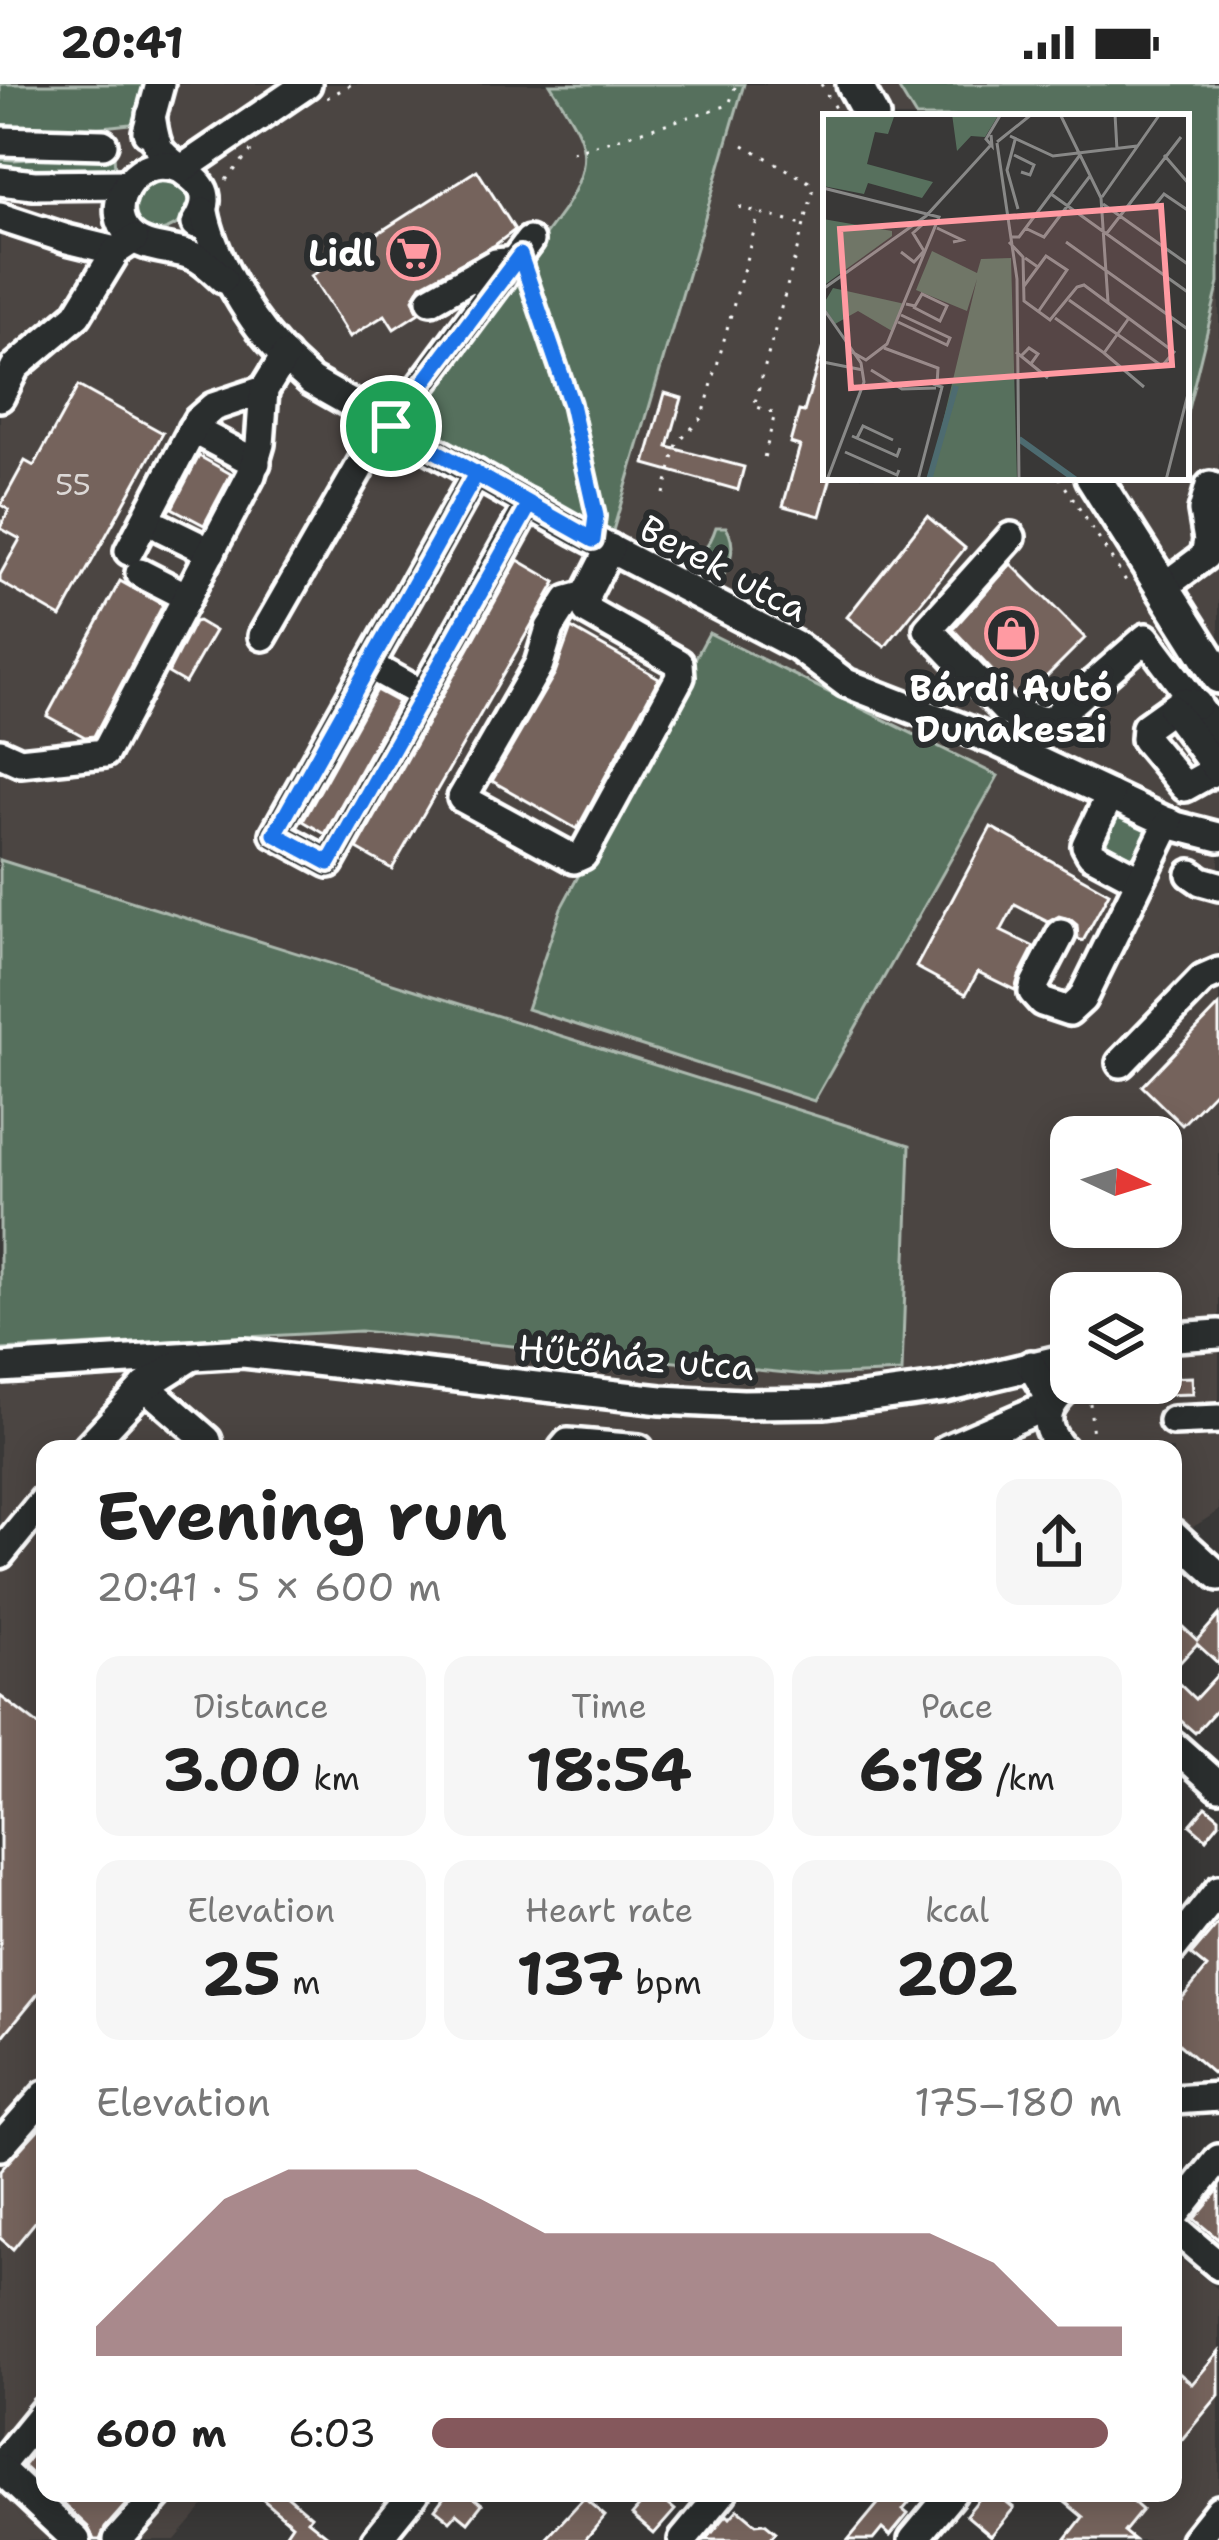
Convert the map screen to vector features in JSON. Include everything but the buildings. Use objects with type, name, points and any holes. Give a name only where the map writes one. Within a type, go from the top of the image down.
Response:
[{"type":"main road","points":[[854,84],[870,114]]},
{"type":"main road","points":[[1095,480],[1219,676]]},
{"type":"street","points":[[0,397],[15,368],[77,315],[124,238],[121,196],[141,156],[160,84]]},
{"type":"street","points":[[182,169],[274,105],[310,95]]},
{"type":"street","points":[[0,217],[67,239],[124,238],[165,248],[181,241],[208,198],[221,161],[274,105]]},
{"type":"street","points":[[151,115],[164,155],[194,177],[208,198]]},
{"type":"street","points":[[0,141],[103,144]]},
{"type":"street","points":[[0,181],[129,182],[154,166],[182,169]]},
{"type":"street","points":[[34,184],[94,207],[124,238]]},
{"type":"street","name":"Berek utca","points":[[208,198],[209,239],[239,295],[274,346],[311,381],[798,647],[846,683],[995,741],[1169,822],[1219,837]]},
{"type":"street","name":"Berek utca","points":[[165,248],[196,256],[239,295]]},
{"type":"street","points":[[431,300],[522,252]]},
{"type":"street","points":[[262,636],[388,424],[522,252]]},
{"type":"street","points":[[0,754],[20,762],[105,754],[256,463],[264,390],[285,356]]},
{"type":"street","points":[[188,597],[134,562],[196,421],[213,407],[264,390]]},
{"type":"street","points":[[192,429],[256,463]]},
{"type":"street","points":[[476,474],[275,834],[329,863],[530,504]]},
{"type":"street","points":[[1162,588],[1205,556],[1208,540],[1203,512],[1210,486]]},
{"type":"street","points":[[162,528],[211,552]]},
{"type":"street","points":[[1011,537],[928,629],[1007,712],[1049,722],[1146,638],[1185,707],[1218,768],[1185,787],[1145,739],[1146,727],[1185,707]]},
{"type":"street","points":[[586,595],[568,600],[550,628],[539,664],[462,798],[574,860],[584,855],[680,677],[679,663],[587,611],[586,595],[602,544]]},
{"type":"street","points":[[369,665],[423,694]]},
{"type":"street","points":[[1185,707],[1219,735]]},
{"type":"street","points":[[995,741],[1007,712]]},
{"type":"street","points":[[1110,795],[1086,845],[1090,854],[1141,880]]},
{"type":"street","points":[[1061,934],[1033,992],[1042,1002],[1069,1011],[1082,999],[1169,822]]},
{"type":"street","points":[[1191,874],[1219,886]]},
{"type":"street","points":[[1121,1063],[1202,979],[1219,972]]},
{"type":"street","points":[[1182,1337],[1219,1334]]},
{"type":"street","name":"Hűtőház utca","points":[[0,1368],[243,1353],[662,1400],[743,1404],[825,1402],[945,1387],[1050,1362]]},
{"type":"street","points":[[94,1440],[145,1386],[192,1355]]},
{"type":"street","points":[[1031,1366],[1050,1380]]},
{"type":"street","points":[[145,1386],[207,1440]]},
{"type":"street","points":[[968,1440],[1055,1404]]},
{"type":"street","points":[[1055,1440],[1046,1419],[1064,1404]]},
{"type":"street","points":[[1173,1421],[1219,1419]]},
{"type":"street","points":[[0,1553],[36,1510]]},
{"type":"street","points":[[1182,1542],[1219,1576]]},
{"type":"street","points":[[1182,1753],[1219,1786]]},
{"type":"street","points":[[1182,1937],[1219,1890]]},
{"type":"street","points":[[1182,2099],[1219,2097]]},
{"type":"street","points":[[0,2146],[36,2105]]},
{"type":"street","points":[[1182,2206],[1219,2159]]},
{"type":"street","points":[[1182,2235],[1219,2266]]},
{"type":"street","points":[[36,2421],[0,2467],[36,2502]]},
{"type":"street","points":[[36,2502],[76,2540]]},
{"type":"street","points":[[118,2540],[152,2502]]},
{"type":"street","points":[[376,2540],[407,2502]]},
{"type":"street","points":[[683,2540],[715,2502]]},
{"type":"street","points":[[913,2540],[945,2502]]},
{"type":"street","points":[[1195,2540],[1219,2510]]},
{"type":"path","points":[[310,95],[352,84]]},
{"type":"path","points":[[572,152],[730,105],[736,84]]},
{"type":"path","points":[[821,84],[838,114]]},
{"type":"path","points":[[208,198],[262,140]]},
{"type":"path","points":[[744,145],[808,182],[813,192],[754,406],[775,412],[764,458]]},
{"type":"path","points":[[740,207],[804,225]]},
{"type":"path","points":[[664,494],[677,444],[704,416],[759,213]]},
{"type":"path","points":[[522,252],[571,404],[602,544]]},
{"type":"path","points":[[1075,1404],[1090,1440]]},
{"type":"shaded area","points":[[0,84],[550,84],[583,137],[583,175],[531,252],[610,540],[744,84],[896,84],[914,114],[823,114],[823,480],[1189,480],[1189,405],[1219,283],[1219,1511],[1182,1530],[1182,1440],[36,1440],[36,2502],[207,2502],[175,2540],[0,2540],[0,1350],[360,1331],[817,1376],[910,1145],[0,860]]},
{"type":"shaded area","points":[[1182,2260],[1219,2290],[1219,2540],[1065,2540],[1095,2502],[1182,2502]]},
{"type":"green space","points":[[0,84],[149,84],[139,121],[130,124],[0,132]]},
{"type":"green space","points":[[550,84],[744,84],[610,541],[408,422],[574,192],[584,160],[583,146]]},
{"type":"green space","points":[[896,84],[1219,84],[1219,283],[1189,405],[1189,114],[914,114]]},
{"type":"green space","points":[[114,154],[115,171],[0,168],[0,159]]},
{"type":"green space","points":[[165,176],[177,177],[194,198],[189,215],[164,230],[146,231],[133,216],[132,202],[139,189]]},
{"type":"green space","points":[[716,527],[726,527],[732,543],[719,586],[646,544],[649,538],[689,557],[704,550]]},
{"type":"green space","points":[[709,633],[998,776],[814,1101],[527,1009],[561,908]]},
{"type":"green space","points":[[1112,811],[1151,829],[1140,855],[1133,857],[1101,843]]},
{"type":"green space","points":[[0,860],[910,1145],[902,1372],[817,1376],[360,1331],[0,1350]]},
{"type":"place","name":"Lidl","points":[[414,253]]},
{"type":"place","name":"Bárdi Autó Dunakeszi","points":[[1011,633]]},
{"type":"route","points":[[391,426],[520,255],[571,404],[596,516],[593,540],[476,474],[275,834],[329,863],[530,504],[391,426]]}]
